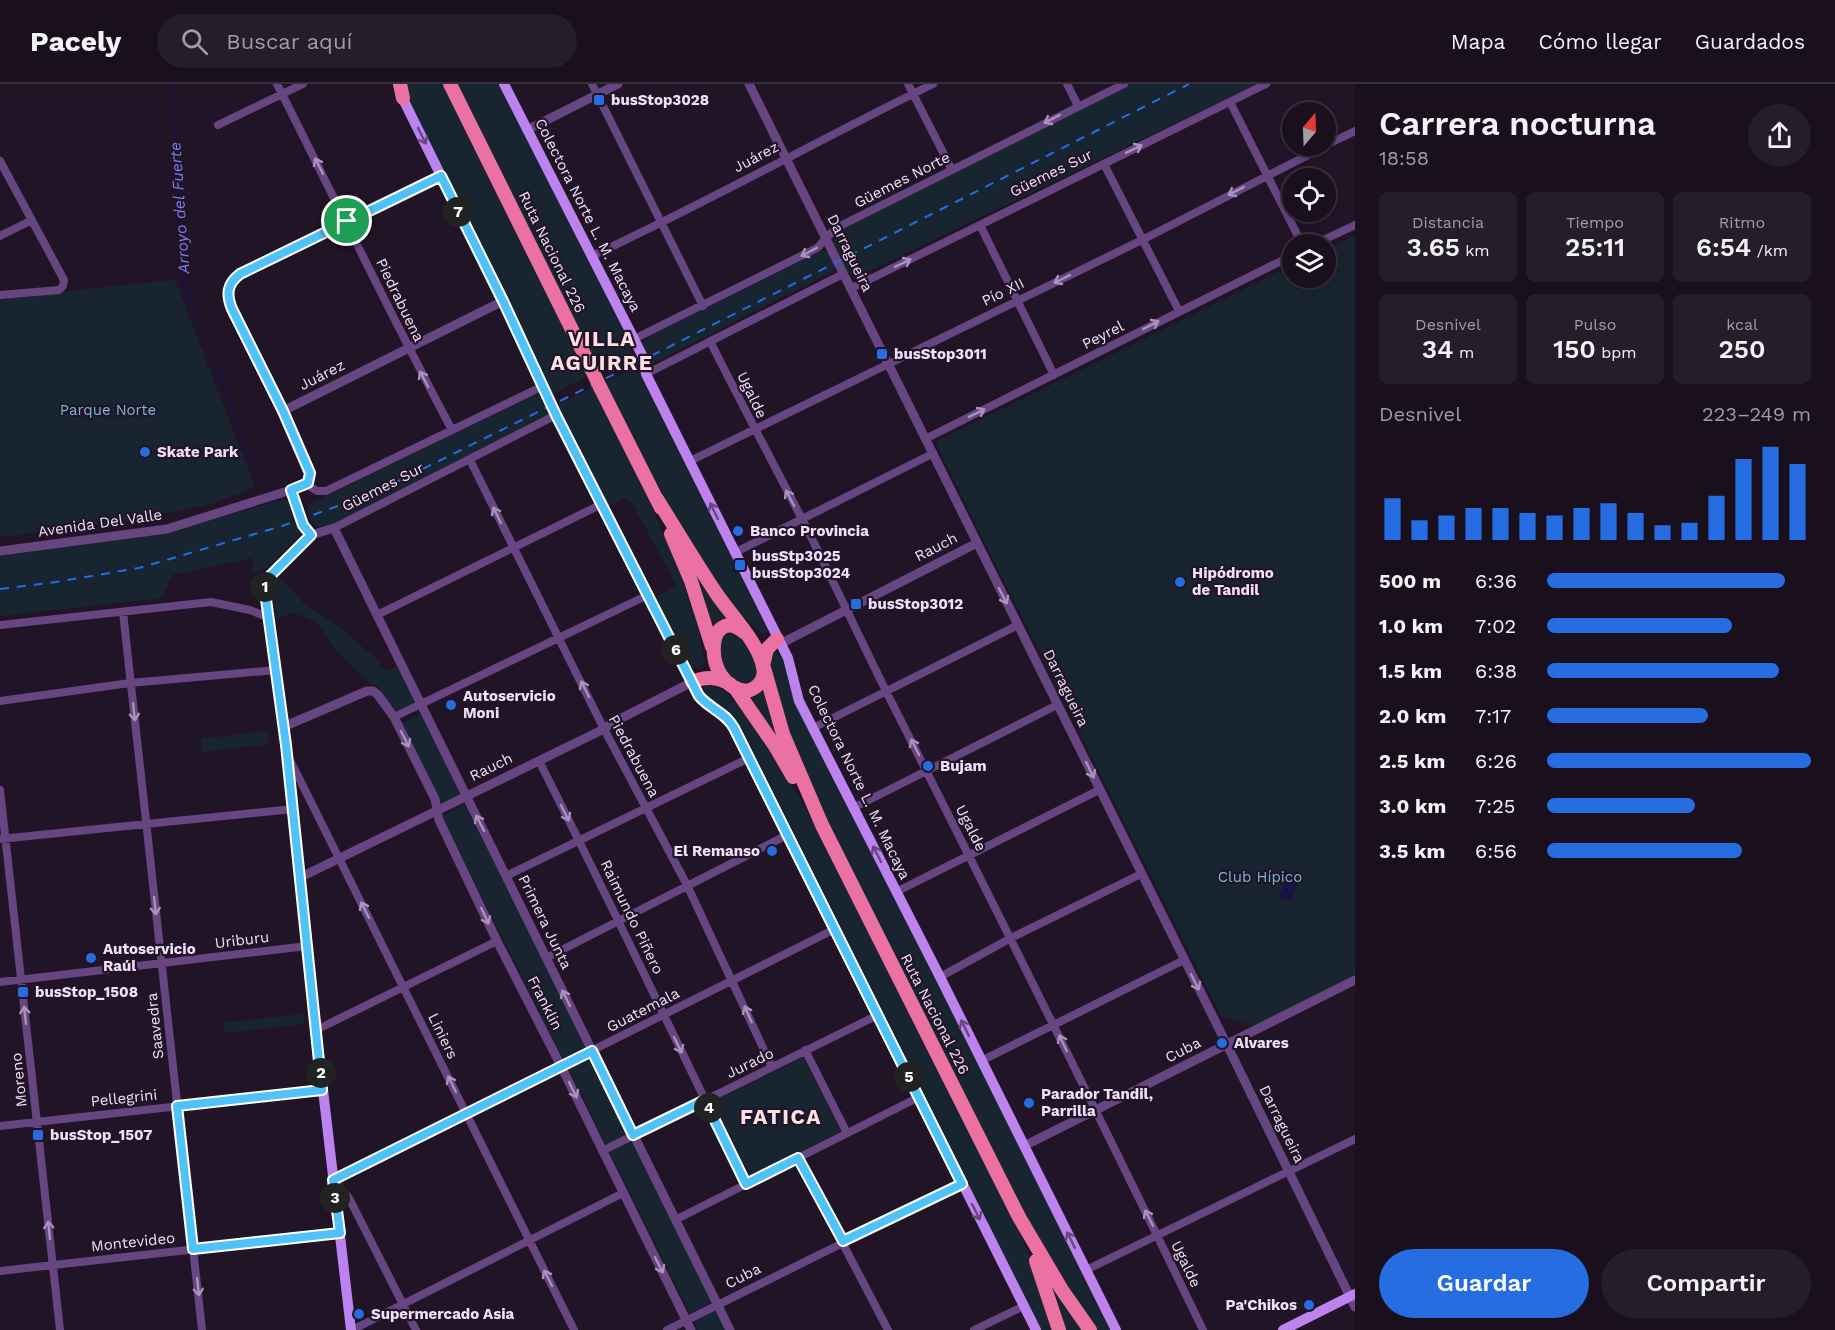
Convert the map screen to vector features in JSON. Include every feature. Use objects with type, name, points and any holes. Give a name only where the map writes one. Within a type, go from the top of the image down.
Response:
[{"type":"highway","points":[[400,84],[403,98]]},
{"type":"highway","name":"Ruta Nacional 226","points":[[450,84],[657,499],[691,581],[719,669],[775,746],[822,825]]},
{"type":"highway","name":"Ruta Nacional 226","points":[[657,499],[705,576],[757,649],[783,734],[822,825],[1018,1217],[1044,1278],[1059,1330]]},
{"type":"highway","points":[[692,682],[704,671],[717,633],[725,628],[735,627],[746,634],[779,641]]},
{"type":"highway","points":[[692,682],[708,678],[719,679],[733,687],[747,691],[761,681],[767,649],[779,641]]},
{"type":"highway","name":"Ruta Nacional 226","points":[[1018,1217],[1062,1290],[1090,1330]]},
{"type":"main road","points":[[395,84],[503,301],[556,415],[692,682],[702,699],[722,713],[731,723],[1036,1330]]},
{"type":"main road","name":"Colectora Norte L. M. Macaya","points":[[504,84],[642,354],[646,374],[791,665],[796,695],[1116,1330]]},
{"type":"main road","points":[[269,618],[287,754],[322,1090],[352,1330]]},
{"type":"main road","points":[[1283,1330],[1354,1300]]},
{"type":"main road","points":[[1297,1330],[1354,1300]]},
{"type":"street","name":"Piedrabuena","points":[[277,84],[409,349],[452,430]]},
{"type":"street","points":[[218,125],[303,84]]},
{"type":"street","points":[[592,84],[703,306]]},
{"type":"street","points":[[527,130],[618,84]]},
{"type":"street","name":"Darragueira","points":[[749,84],[1354,1300]]},
{"type":"street","points":[[908,84],[952,170]]},
{"type":"street","name":"Juárez","points":[[592,256],[662,223],[933,84]]},
{"type":"street","points":[[1067,84],[1078,106]]},
{"type":"street","name":"Güemes Norte","points":[[634,339],[817,248],[836,228],[1124,84]]},
{"type":"street","name":"Güemes Sur","points":[[850,289],[1266,84]]},
{"type":"street","points":[[1230,102],[1297,234]]},
{"type":"street","name":"Pío XII","points":[[1336,140],[1355,131]]},
{"type":"street","name":"Pío XII","points":[[690,461],[1142,240],[1304,156]]},
{"type":"street","points":[[0,161],[64,280],[59,290],[0,295]]},
{"type":"street","points":[[1104,164],[1179,311]]},
{"type":"street","points":[[441,176],[240,274],[230,283],[228,297],[232,309],[283,411],[309,471],[310,478],[306,484],[317,491],[326,491],[543,386]]},
{"type":"street","points":[[0,236],[32,220]]},
{"type":"street","points":[[980,225],[1054,375]]},
{"type":"street","points":[[1336,234],[1355,225]]},
{"type":"street","name":"Peyrel","points":[[925,439],[1282,260]]},
{"type":"street","points":[[646,374],[843,273]]},
{"type":"street","name":"Juárez","points":[[283,411],[503,301]]},
{"type":"street","name":"Ugalde","points":[[710,341],[802,519],[886,692],[1055,1026],[1203,1330]]},
{"type":"street","name":"Güemes Sur","points":[[269,618],[265,592],[266,580],[310,532],[333,528],[556,415]]},
{"type":"street","points":[[734,553],[932,454]]},
{"type":"street","name":"Piedrabuena","points":[[470,460],[604,729],[687,885],[772,1067]]},
{"type":"street","name":"Avenida Del Valle","points":[[0,551],[167,530],[306,484]]},
{"type":"street","points":[[291,490],[309,522],[310,532]]},
{"type":"street","points":[[377,615],[602,504]]},
{"type":"street","name":"Primera Junta","points":[[333,528],[730,1330]]},
{"type":"street","name":"Rauch","points":[[779,641],[976,543]]},
{"type":"street","points":[[394,717],[648,595]]},
{"type":"street","points":[[0,625],[211,602],[250,610],[269,618]]},
{"type":"street","name":"Saavedra","points":[[123,612],[202,1330]]},
{"type":"street","points":[[813,728],[1018,625]]},
{"type":"street","points":[[0,701],[130,683],[276,670]]},
{"type":"street","name":"Rauch","points":[[301,878],[604,729],[692,682]]},
{"type":"street","name":"Franklin","points":[[283,727],[360,692],[373,691],[394,717],[435,799],[439,820],[497,941],[691,1330]]},
{"type":"street","points":[[853,808],[1057,705]]},
{"type":"street","name":"Liniers","points":[[287,754],[574,1330]]},
{"type":"street","points":[[506,876],[749,758]]},
{"type":"street","name":"Raimundo Piñero","points":[[539,761],[620,920],[663,1015],[746,1184]]},
{"type":"street","name":"Moreno","points":[[0,790],[3,839],[60,1330]]},
{"type":"street","points":[[896,892],[1099,790]]},
{"type":"street","points":[[3,839],[293,809]]},
{"type":"street","points":[[546,958],[787,836]]},
{"type":"street","points":[[940,977],[1011,938],[1141,874]]},
{"type":"street","name":"Guatemala","points":[[333,1180],[835,929]]},
{"type":"street","points":[[316,1030],[497,941]]},
{"type":"street","name":"Uriburu","points":[[0,982],[308,946]]},
{"type":"street","points":[[981,1061],[1184,960]]},
{"type":"street","name":"Cuba","points":[[1024,1146],[1354,983]]},
{"type":"street","name":"Jurado","points":[[602,1151],[878,1015]]},
{"type":"street","points":[[805,1050],[847,1133]]},
{"type":"street","name":"Pellegrini","points":[[0,1126],[322,1090]]},
{"type":"street","points":[[675,1220],[919,1097]]},
{"type":"street","points":[[1086,1270],[1355,1139]]},
{"type":"street","points":[[798,1158],[888,1330]]},
{"type":"street","points":[[333,1180],[349,1198],[416,1330]]},
{"type":"street","name":"Cuba","points":[[667,1330],[962,1184]]},
{"type":"street","points":[[352,1330],[622,1193]]},
{"type":"street","name":"Montevideo","points":[[0,1271],[340,1233]]},
{"type":"street","points":[[974,1330],[1024,1305]]},
{"type":"green space","points":[[404,84],[443,84],[571,341],[456,84],[498,84],[621,323],[632,354],[551,395],[414,114]]},
{"type":"green space","points":[[1131,84],[1256,84],[861,275],[856,277],[848,273],[833,241],[836,232]]},
{"type":"green space","name":"Hipódromo de Tandil","points":[[1355,235],[1355,976],[1255,1027],[1221,1016],[935,442],[1282,270],[1282,288],[1336,288],[1336,244]]},
{"type":"green space","points":[[822,250],[830,253],[835,268],[833,271],[649,366],[641,343],[647,338]]},
{"type":"green space","name":"Parque Norte","points":[[175,280],[255,487],[211,504],[120,522],[0,537],[0,298]]},
{"type":"green space","points":[[635,367],[637,372],[641,371],[767,627],[767,632],[763,634],[732,604],[716,582],[647,466],[604,385],[630,457],[687,592],[705,662],[699,668],[689,666],[655,598],[677,586],[631,501],[624,498],[607,507],[557,405]]},
{"type":"green space","points":[[541,392],[552,411],[549,416],[332,525],[320,528],[310,519],[308,505]]},
{"type":"green space","points":[[284,499],[290,503],[302,532],[301,536],[268,567],[254,572],[252,558],[172,575],[162,598],[0,616],[0,553],[163,534]]},
{"type":"green space","points":[[682,544],[734,623],[710,635]]},
{"type":"green space","points":[[278,577],[300,596],[303,603],[336,624],[367,651],[370,650],[384,671],[397,666],[414,700],[413,705],[398,711],[393,709],[378,686],[370,683],[340,654],[316,622],[294,613],[276,618],[272,591],[274,580]]},
{"type":"green space","points":[[733,630],[751,647],[759,672],[753,684],[738,686],[719,656],[720,636]]},
{"type":"green space","points":[[775,651],[781,655],[1112,1330],[1096,1330],[1023,1216],[826,823],[787,729],[770,668],[770,654]]},
{"type":"green space","points":[[765,682],[799,781],[745,695]]},
{"type":"green space","points":[[709,683],[731,698],[759,733],[822,837],[1011,1214],[1031,1259],[1053,1330],[1039,1330],[734,722],[702,694],[704,687]]},
{"type":"green space","points":[[420,714],[461,796],[443,805],[401,724]]},
{"type":"green space","points":[[267,731],[268,744],[202,752],[201,739]]},
{"type":"green space","points":[[465,805],[587,1049],[564,1061],[442,816]]},
{"type":"green space","points":[[303,1014],[304,1024],[224,1033],[223,1023]]},
{"type":"green space","points":[[803,1057],[841,1131],[751,1177],[712,1102]]},
{"type":"green space","points":[[591,1058],[629,1134],[607,1145],[569,1069]]},
{"type":"green space","points":[[631,1140],[712,1302],[690,1313],[609,1150]]},
{"type":"green space","points":[[1042,1262],[1084,1330],[1062,1330]]},
{"type":"green space","points":[[716,1310],[726,1330],[698,1330],[694,1321]]},
{"type":"shaded area","points":[[1288,875],[1299,880],[1290,902],[1278,898]]},
{"type":"waterway","name":"Arroyo del Fuerte","points":[[172,84],[181,273],[253,463]]},
{"type":"railway","points":[[0,589],[139,568],[282,526],[374,493],[1189,84]]},
{"type":"place","name":"busStop3028","points":[[599,100]]},
{"type":"place","name":"busStop3011","points":[[882,354]]},
{"type":"place","name":"Skate Park","points":[[145,452]]},
{"type":"place","name":"Banco Provincia","points":[[738,531]]},
{"type":"place","name":"busStp3025 busStop3024","points":[[740,565]]},
{"type":"place","name":"Hipódromo de Tandil","points":[[1180,582]]},
{"type":"place","name":"busStop3012","points":[[856,604]]},
{"type":"place","name":"Autoservicio Moni","points":[[451,705]]},
{"type":"place","name":"Bujam","points":[[928,766]]},
{"type":"place","name":"El Remanso","points":[[772,851]]},
{"type":"place","name":"Autoservicio Raúl","points":[[91,958]]},
{"type":"place","name":"busStop_1508","points":[[23,992]]},
{"type":"place","name":"Alvares","points":[[1222,1043]]},
{"type":"place","name":"Parador Tandil, Parrilla","points":[[1029,1103]]},
{"type":"place","name":"busStop_1507","points":[[38,1135]]},
{"type":"place","name":"Pa'Chikos","points":[[1309,1305]]},
{"type":"place","name":"Supermercado Asia","points":[[359,1314]]},
{"type":"district","name":"VILLA AGUIRRE","points":[[602,351]]},
{"type":"district","name":"FATICA","points":[[781,1117]]},
{"type":"route","points":[[441,176],[556,415],[699,696],[727,717],[734,728],[962,1184],[843,1241],[798,1158],[746,1184],[705,1100],[633,1135],[592,1051],[333,1180],[340,1233],[193,1249],[177,1106],[322,1090],[286,745],[265,592],[266,580],[311,535],[303,525],[291,490],[308,483],[310,473],[283,411],[232,309],[228,289],[231,282],[240,274],[347,221],[441,176]]},
{"type":"park label","name":"Club Hípico","points":[[1260,877]]}]
